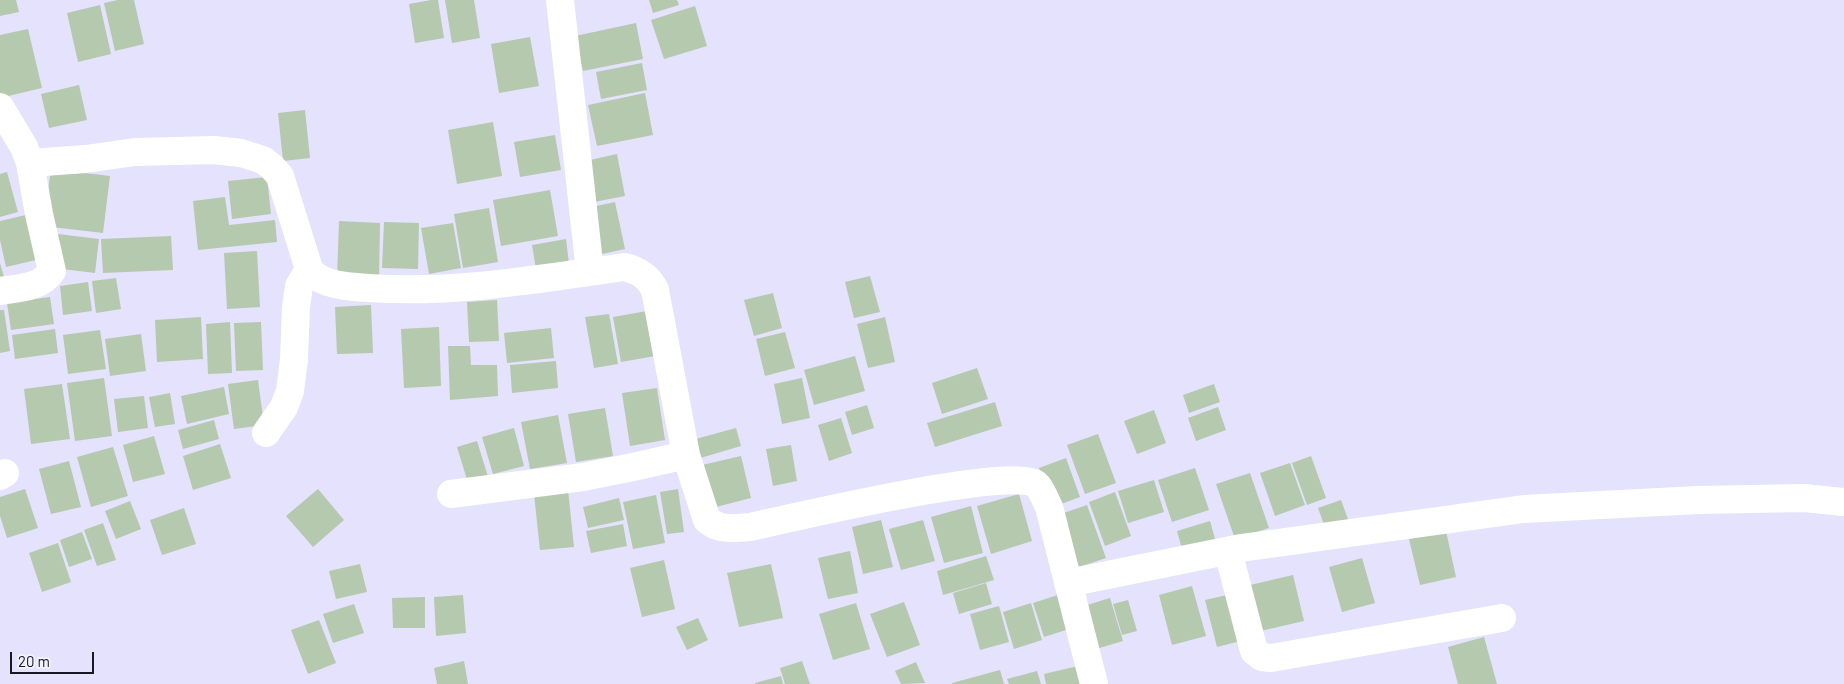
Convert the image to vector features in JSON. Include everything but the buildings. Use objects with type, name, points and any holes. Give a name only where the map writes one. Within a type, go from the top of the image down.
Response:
[{"type":"street","points":[[560,0],[590,272]]},
{"type":"street","points":[[0,107],[24,147],[30,163],[52,271],[48,278],[37,284],[0,290]]},
{"type":"street","points":[[30,163],[86,159],[135,152],[214,150],[241,153],[263,160],[272,166],[280,176],[309,269],[315,277],[346,286],[401,290],[518,282],[624,267],[633,269],[650,280],[655,290],[686,455],[707,520],[713,526],[728,529],[750,527],[944,487],[1001,480],[1035,483],[1041,490],[1048,507],[1094,684]]},
{"type":"street","points":[[266,433],[284,407],[290,391],[299,286],[309,269]]},
{"type":"street","points":[[451,494],[583,477],[686,455]]},
{"type":"street","points":[[1068,583],[1228,551],[1369,529],[1524,509],[1698,500],[1804,498],[1844,502]]},
{"type":"street","points":[[1228,551],[1254,651],[1262,657],[1272,658],[1502,618]]}]
